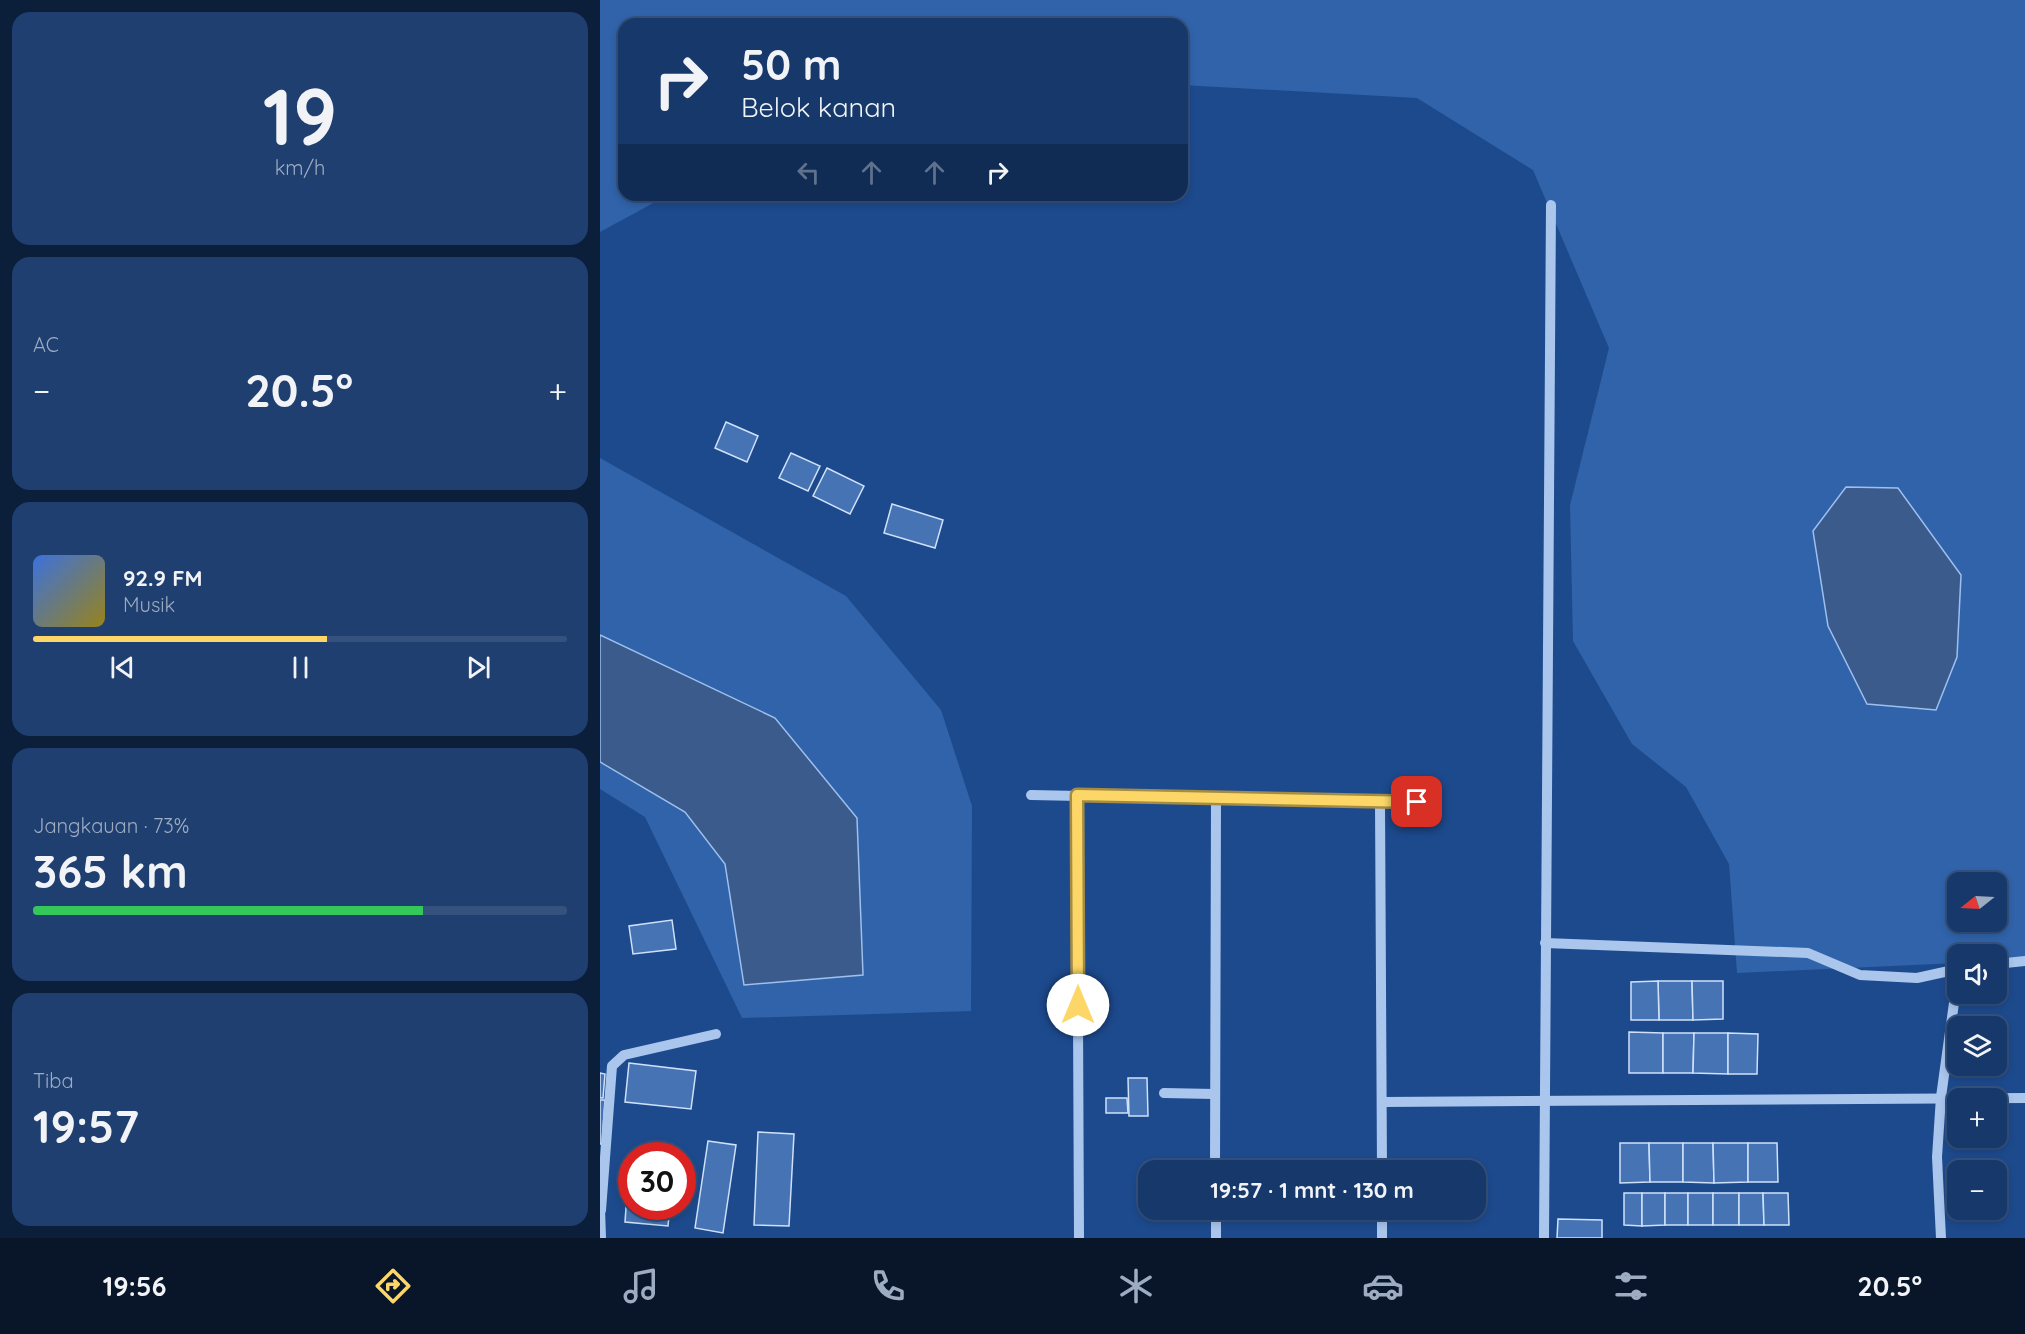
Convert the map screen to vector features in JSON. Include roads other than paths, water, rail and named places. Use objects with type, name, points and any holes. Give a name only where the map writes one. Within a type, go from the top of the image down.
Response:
[{"type":"street","points":[[1544,1238],[1551,205]]},
{"type":"street","points":[[1031,795],[1417,802]]},
{"type":"street","points":[[1077,795],[1079,1238]]},
{"type":"street","points":[[1215,1160],[1216,799]]},
{"type":"street","points":[[1380,802],[1382,1160]]},
{"type":"street","points":[[1545,944],[1808,953],[1860,975],[1917,978],[1947,971]]},
{"type":"street","points":[[2007,963],[2025,961]]},
{"type":"street","points":[[1941,1238],[1937,1157],[1941,1097],[1954,1004]]},
{"type":"street","points":[[602,1238],[601,1210],[612,1066],[624,1055],[716,1034]]},
{"type":"street","points":[[1164,1093],[1214,1094]]},
{"type":"street","points":[[1383,1102],[2025,1098]]},
{"type":"street","points":[[1216,1220],[1216,1238]]},
{"type":"street","points":[[1382,1220],[1382,1238]]}]
